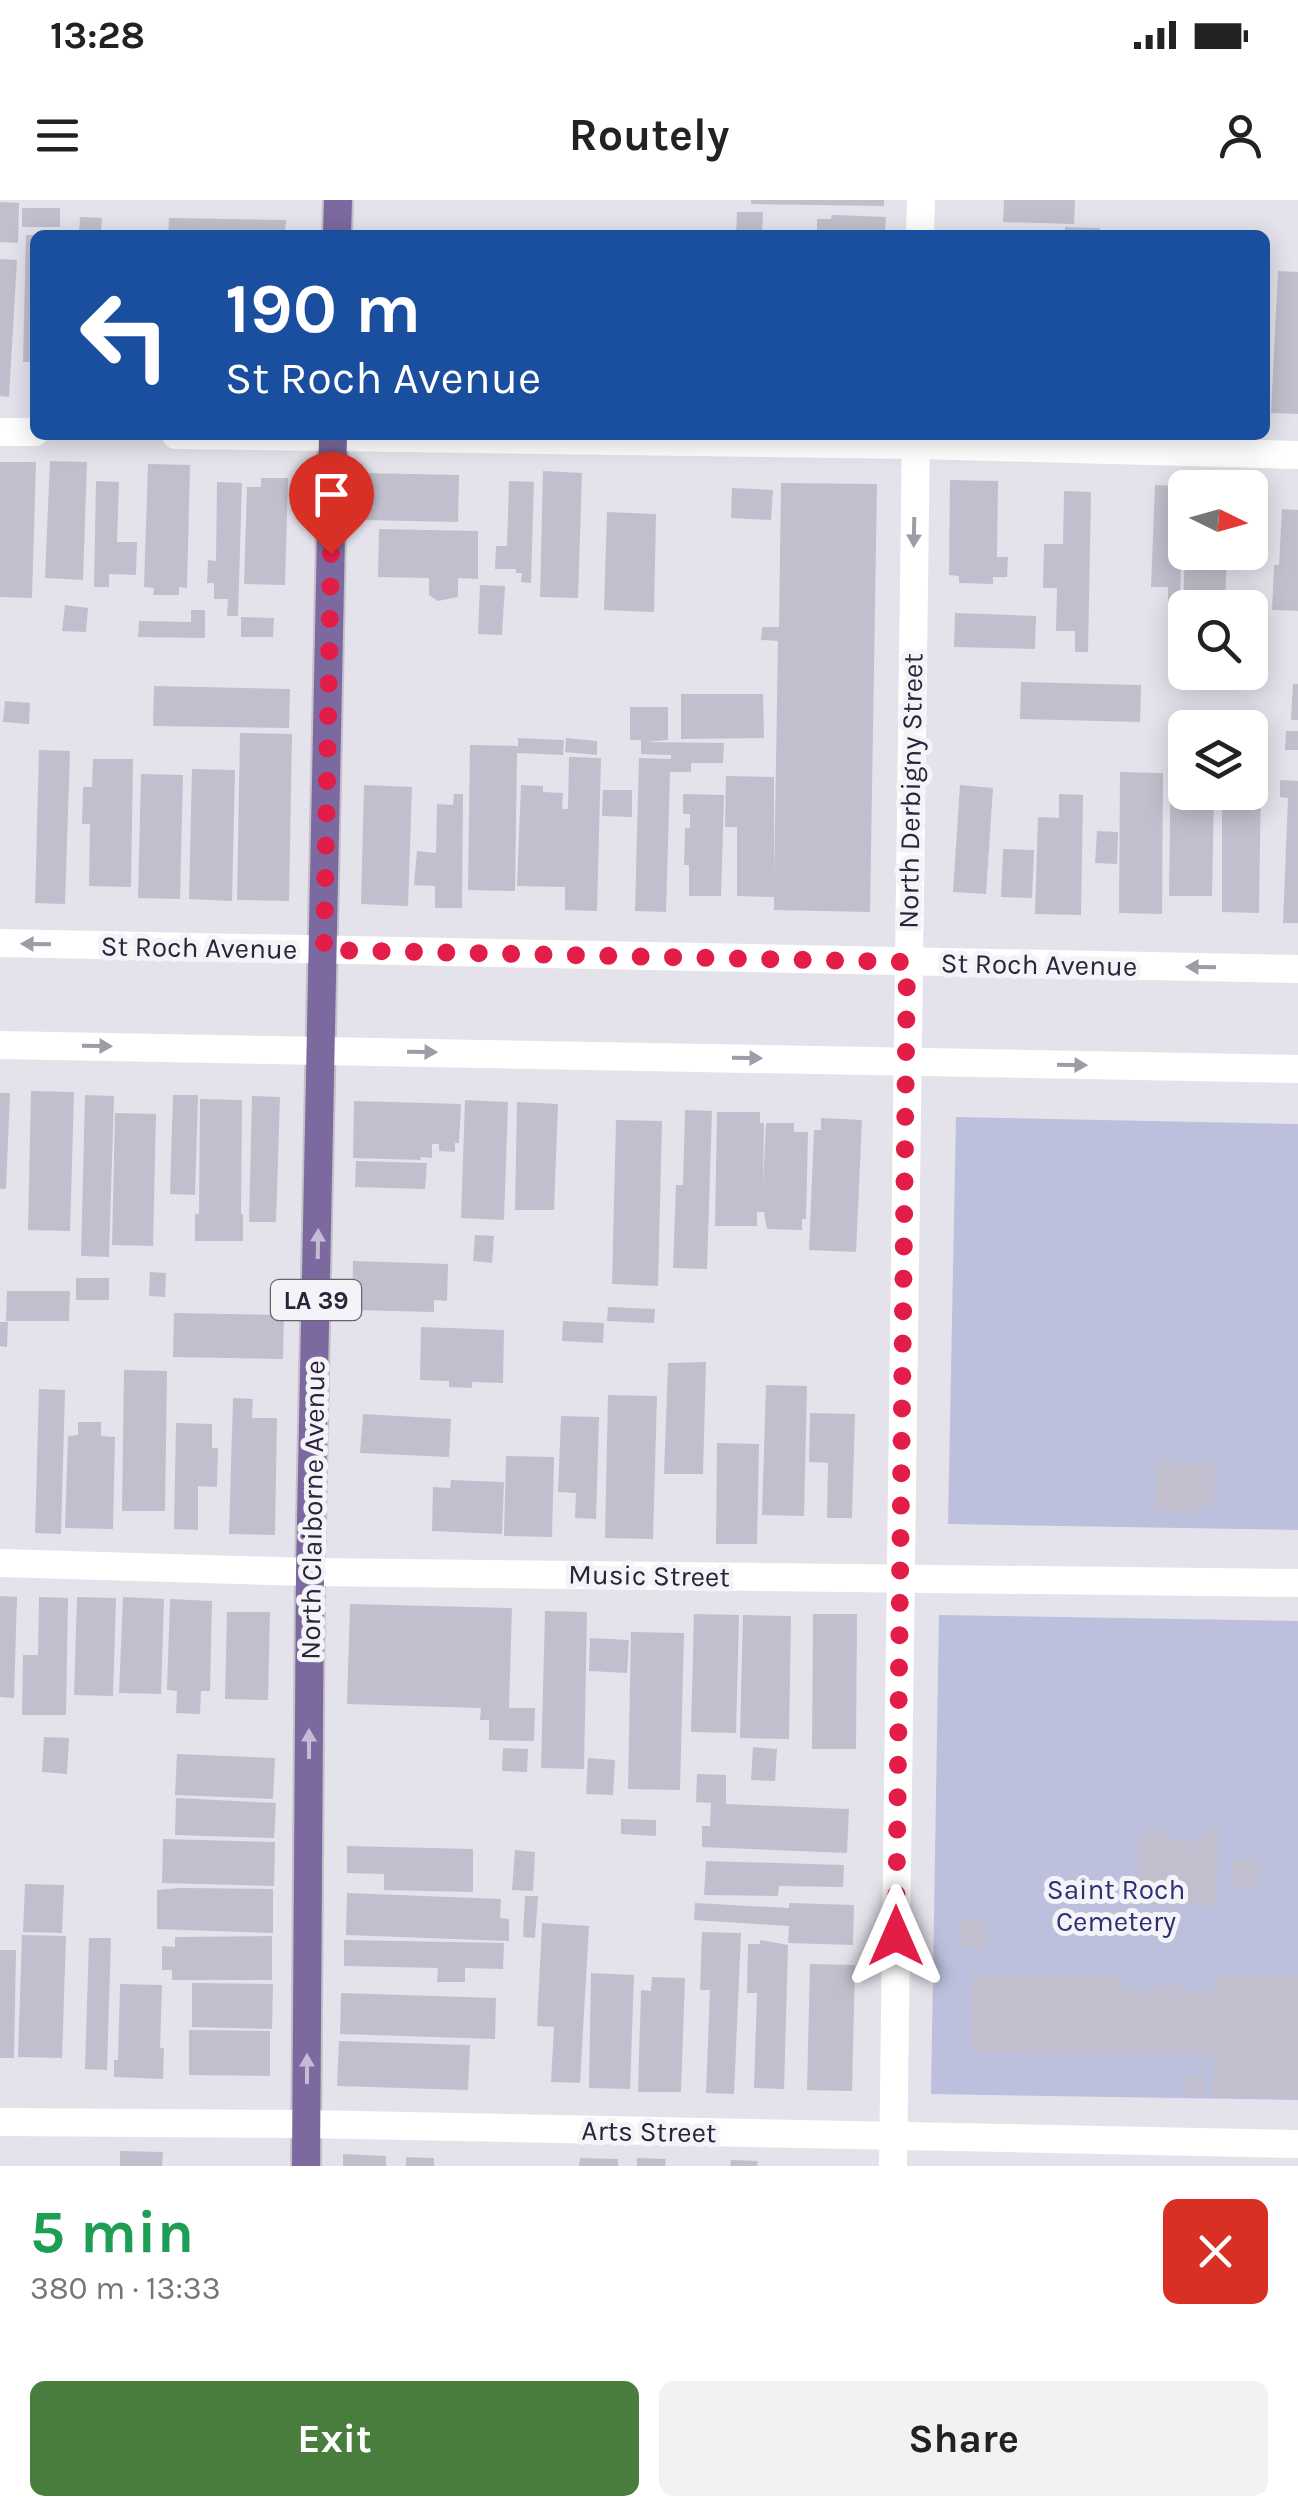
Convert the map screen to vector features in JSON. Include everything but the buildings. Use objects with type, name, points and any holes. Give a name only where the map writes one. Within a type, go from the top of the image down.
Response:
[{"type":"main road","points":[[337,230],[338,200]]},
{"type":"main road","name":"North Claiborne Avenue","points":[[306,2166],[310,1572],[333,440]]},
{"type":"street","points":[[920,230],[921,200]]},
{"type":"street","points":[[0,432],[30,432]]},
{"type":"street","points":[[916,440],[1298,455]]},
{"type":"street","name":"North Derbigny Street","points":[[893,2166],[916,440]]},
{"type":"street","name":"St Roch Avenue","points":[[0,943],[1298,969]]},
{"type":"street","points":[[0,1045],[1298,1069]]},
{"type":"street","name":"Music Street","points":[[0,1563],[310,1572],[1298,1584]]},
{"type":"street","name":"Arts Street","points":[[0,2122],[306,2124],[1298,2144]]},
{"type":"green space","points":[[956,1117],[1298,1124],[1298,1530],[948,1524]]},
{"type":"green space","name":"Saint Roch Cemetery","points":[[939,1615],[1298,1621],[1298,2100],[931,2094]]},
{"type":"route","points":[[331,554],[324,950],[907,962],[896,1936]]}]
